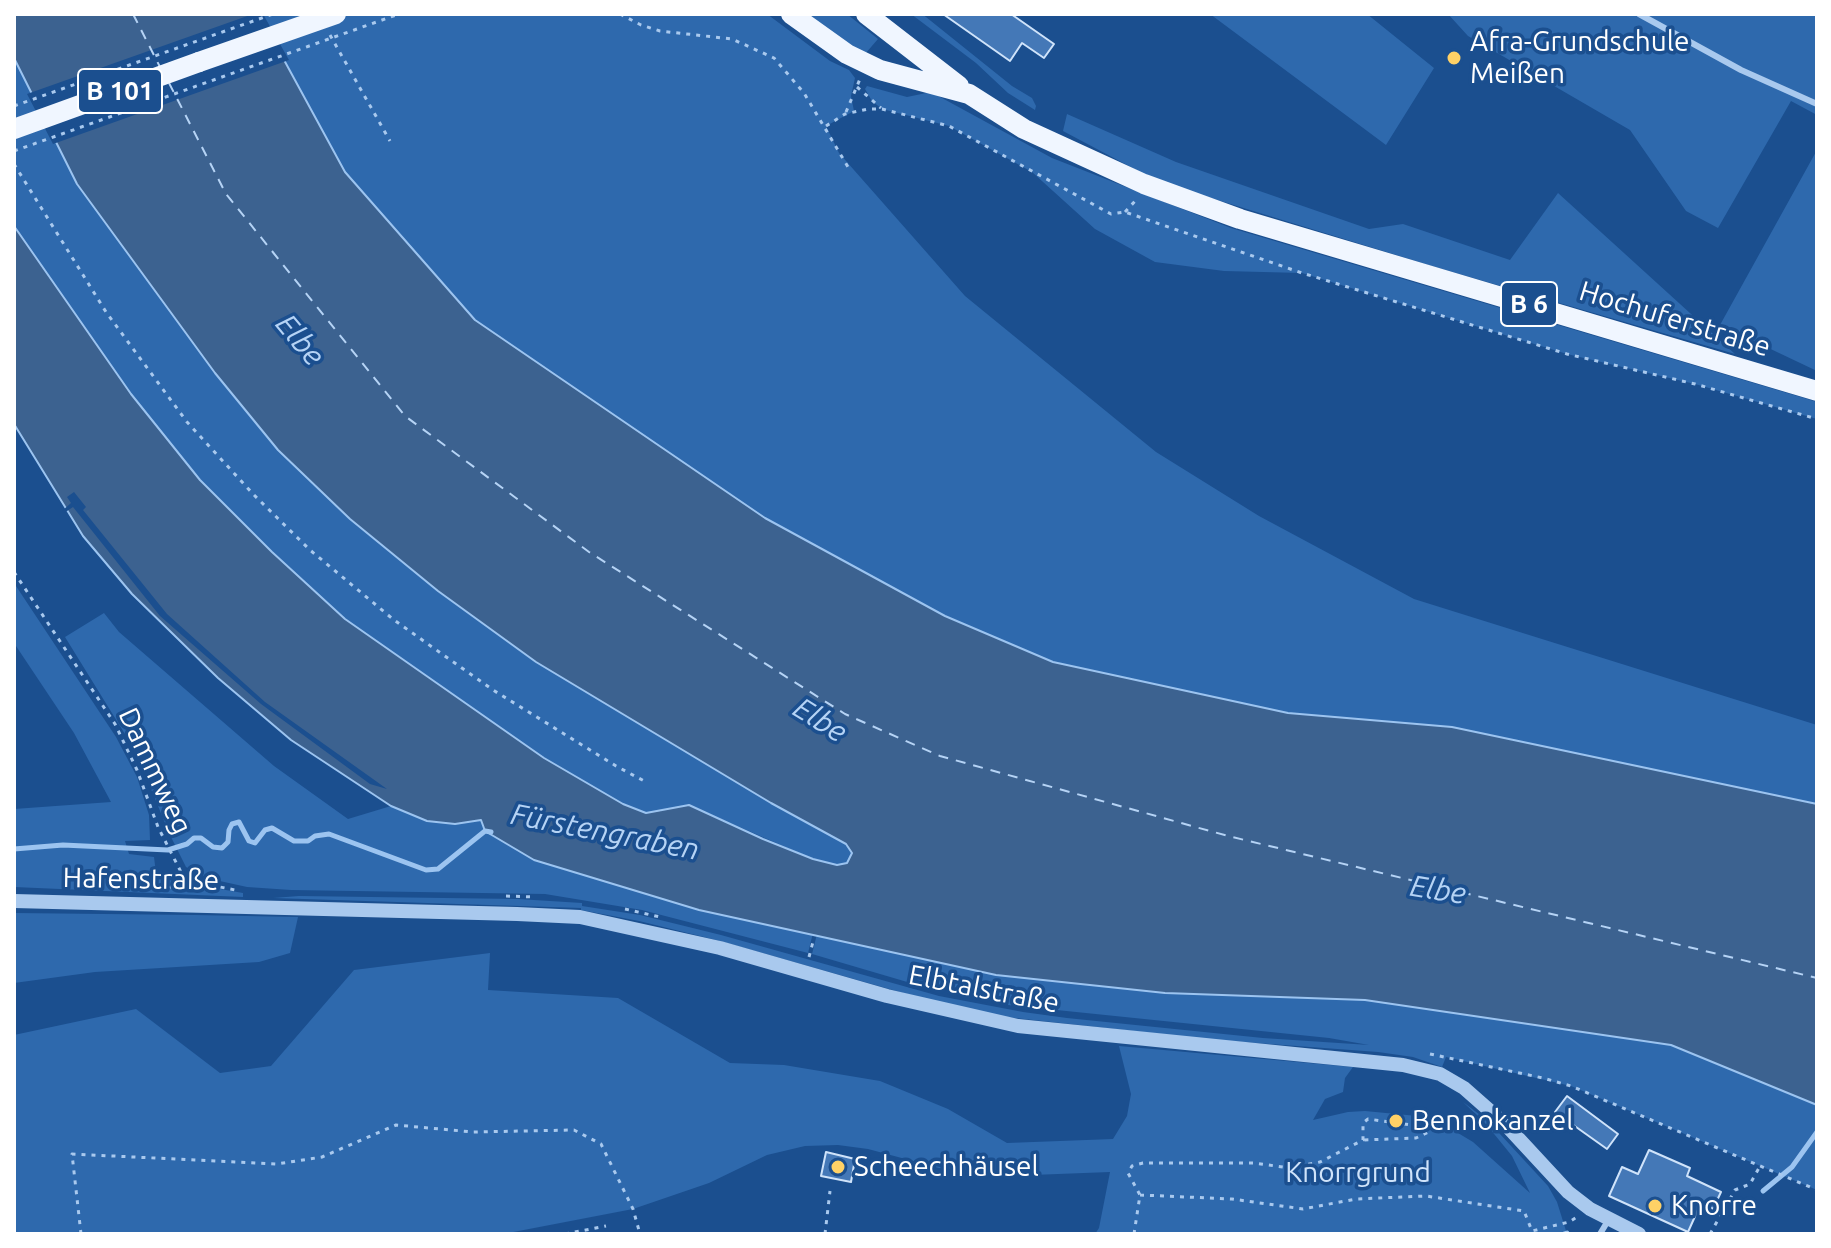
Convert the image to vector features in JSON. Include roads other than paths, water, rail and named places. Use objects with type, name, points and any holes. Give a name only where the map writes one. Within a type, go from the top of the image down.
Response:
[{"type":"main road","points":[[791,14],[847,54],[880,70],[969,94]]},
{"type":"main road","name":"B 6","points":[[866,14],[969,94]]},
{"type":"main road","name":"B 101","points":[[14,129],[330,19]]},
{"type":"main road","name":"Hochuferstraße","points":[[969,94],[1024,129],[1058,146],[1144,184],[1240,219],[1817,391]]},
{"type":"street","name":"Hafenstraße","points":[[14,901],[267,901]]},
{"type":"street","name":"Elbtalstraße","points":[[267,901],[580,917],[705,944],[887,996],[1018,1026],[1403,1065],[1440,1074],[1464,1088],[1506,1125],[1564,1189],[1590,1209],[1639,1234]]},
{"type":"lane","points":[[1639,14],[1741,70],[1817,104]]},
{"type":"lane","points":[[1600,1234],[1609,1219]]},
{"type":"water","name":"Elbe","points":[[14,14],[259,14],[345,172],[475,320],[765,518],[945,616],[1053,662],[1288,713],[1452,727],[1817,804],[1817,1105],[1671,1045],[1365,1000],[1165,993],[996,975],[699,910],[534,860],[485,831],[481,820],[455,824],[427,821],[391,806],[291,740],[218,678],[132,594],[83,536],[14,424],[14,226],[131,394],[200,480],[345,619],[544,758],[623,804],[646,813],[689,805],[763,839],[837,865],[847,863],[852,853],[846,844],[771,803],[536,662],[438,591],[350,519],[278,450],[215,373],[77,184],[14,58]]},
{"type":"waterway","name":"Fürstengraben","points":[[14,849],[63,845],[168,850],[187,844],[194,838],[222,848],[228,842],[232,824],[239,822],[249,841],[255,843],[265,830],[272,828],[294,841],[308,841],[315,836],[329,834],[426,870],[438,869],[485,831],[491,832]]},
{"type":"waterway","points":[[1763,1191],[1792,1167],[1817,1132]]},
{"type":"place","name":"Afra-Grundschule Meißen","points":[[1454,58]]},
{"type":"place","name":"Bennokanzel","points":[[1396,1121]]},
{"type":"place","name":"Scheechhäusel","points":[[838,1167]]},
{"type":"place","name":"Knorre","points":[[1655,1206]]},
{"type":"park label","name":"Knorrgrund","points":[[1358,1173]]}]
